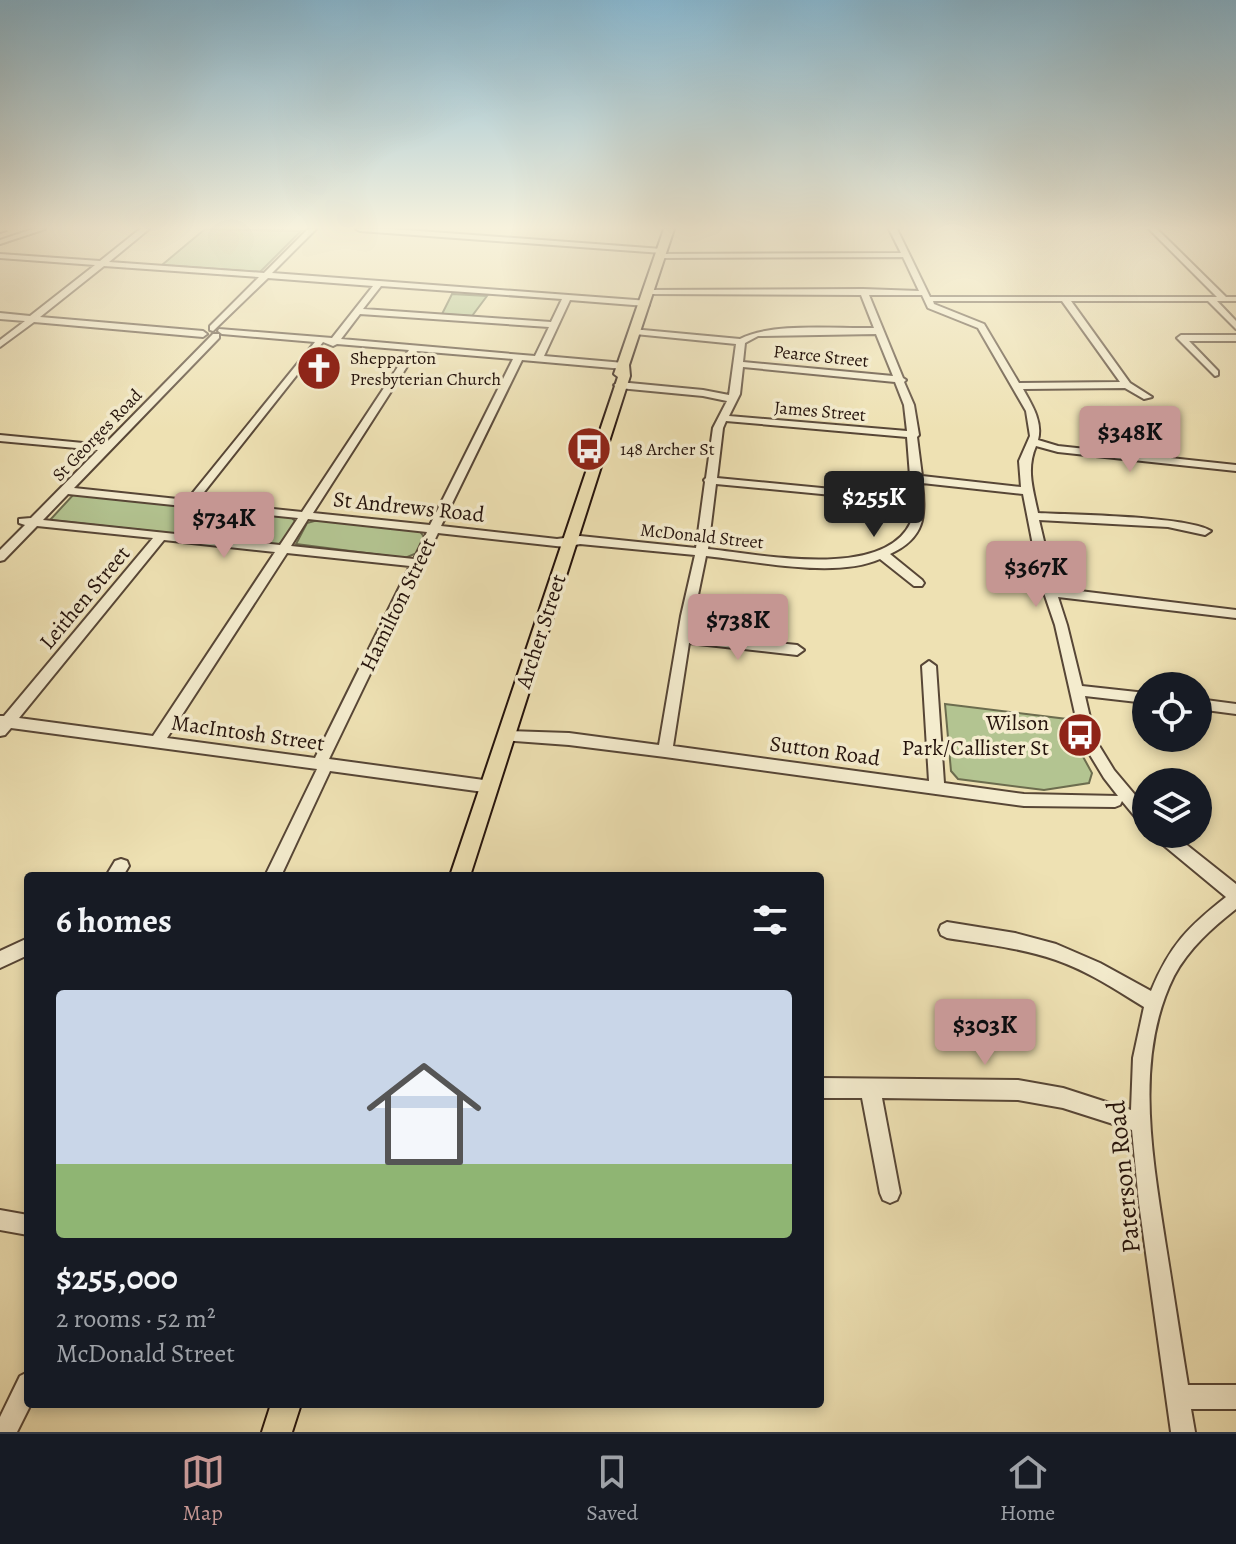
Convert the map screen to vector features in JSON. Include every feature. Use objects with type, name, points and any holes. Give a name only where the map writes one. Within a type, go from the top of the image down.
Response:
[{"type":"main road","name":"Archer Street","points":[[461,872],[491,787],[565,542],[624,375],[624,366],[648,296]]},
{"type":"main road","points":[[277,1432],[285,1408]]},
{"type":"street","points":[[0,344],[61,296]]},
{"type":"street","name":"St Georges Road","points":[[0,544],[66,486],[249,296]]},
{"type":"street","points":[[333,343],[369,296]]},
{"type":"street","points":[[538,296],[626,296]]},
{"type":"street","points":[[709,480],[859,497],[918,521],[919,479],[914,435],[901,380],[865,296]]},
{"type":"street","points":[[926,296],[938,311],[981,326],[1035,424],[1024,461],[1050,592],[1061,625],[1088,740],[1116,794],[1132,807]]},
{"type":"street","points":[[988,296],[1236,299]]},
{"type":"street","points":[[538,359],[567,298]]},
{"type":"street","points":[[1064,298],[1127,385],[1147,397]]},
{"type":"street","points":[[1209,298],[1236,326]]},
{"type":"street","points":[[358,311],[554,325]]},
{"type":"street","points":[[0,316],[179,330],[206,341],[245,335],[624,366]]},
{"type":"street","points":[[635,331],[741,342],[756,334],[773,332],[879,331]]},
{"type":"street","points":[[1215,373],[1181,338],[1236,338]]},
{"type":"street","points":[[189,504],[319,342]]},
{"type":"street","points":[[665,751],[709,480],[722,418],[731,403],[741,342]]},
{"type":"street","points":[[157,742],[414,349]]},
{"type":"street","name":"Hamilton Street","points":[[275,872],[433,529],[518,358]]},
{"type":"street","name":"Pearce Street","points":[[739,364],[901,380]]},
{"type":"street","points":[[619,385],[696,392],[731,403]]},
{"type":"street","points":[[1016,386],[1127,385]]},
{"type":"street","name":"James Street","points":[[722,418],[914,435]]},
{"type":"street","points":[[0,438],[101,448]]},
{"type":"street","points":[[1032,442],[1058,449],[1236,468]]},
{"type":"street","points":[[919,479],[1028,491]]},
{"type":"street","name":"St Andrews Road","points":[[66,486],[189,504],[565,542]]},
{"type":"street","points":[[1033,516],[1168,524],[1205,531]]},
{"type":"street","points":[[29,521],[417,563]]},
{"type":"street","name":"St Georges Road","points":[[0,557],[29,521]]},
{"type":"street","name":"McDonald Street","points":[[565,542],[828,565],[860,561],[882,554],[901,543],[918,521]]},
{"type":"street","name":"Leithen Street","points":[[2,725],[162,535]]},
{"type":"street","points":[[882,554],[918,583]]},
{"type":"street","points":[[1050,592],[1236,614]]},
{"type":"street","points":[[683,638],[797,650]]},
{"type":"street","points":[[929,666],[937,788]]},
{"type":"street","points":[[1077,690],[1132,696]]},
{"type":"street","points":[[1212,707],[1235,712]]},
{"type":"street","name":"MacIntosh Street","points":[[2,725],[157,742],[491,787]]},
{"type":"street","name":"Sutton Road","points":[[508,731],[1024,800],[1075,801],[1116,794]]},
{"type":"street","points":[[1178,848],[1225,894],[1236,899]]},
{"type":"street","name":"Paterson Road","points":[[1183,1432],[1139,1122],[1140,1069],[1155,1003],[1175,960],[1207,917],[1236,899]]},
{"type":"street","points":[[947,930],[1019,942],[1056,952],[1155,1003]]},
{"type":"street","points":[[0,960],[24,948]]},
{"type":"street","points":[[824,1088],[1018,1090],[1063,1098],[1139,1122]]},
{"type":"street","points":[[870,1088],[890,1193]]},
{"type":"street","points":[[0,1220],[24,1224]]},
{"type":"street","points":[[5,1432],[24,1392]]},
{"type":"street","points":[[1178,1397],[1236,1397]]},
{"type":"green space","points":[[451,296],[487,296],[472,316],[442,314]]},
{"type":"green space","points":[[74,494],[291,517],[297,523],[279,545],[50,520]]},
{"type":"green space","points":[[318,520],[419,530],[424,537],[417,553],[405,558],[296,544],[307,523]]},
{"type":"green space","points":[[945,704],[1067,719],[1092,773],[1089,783],[1044,790],[958,779],[951,771]]},
{"type":"place","name":"Shepparton Presbyterian Church","points":[[319,368]]},
{"type":"place","name":"148 Archer St","points":[[589,449]]},
{"type":"place","name":"Wilson Park/Callister St","points":[[1080,735]]}]
